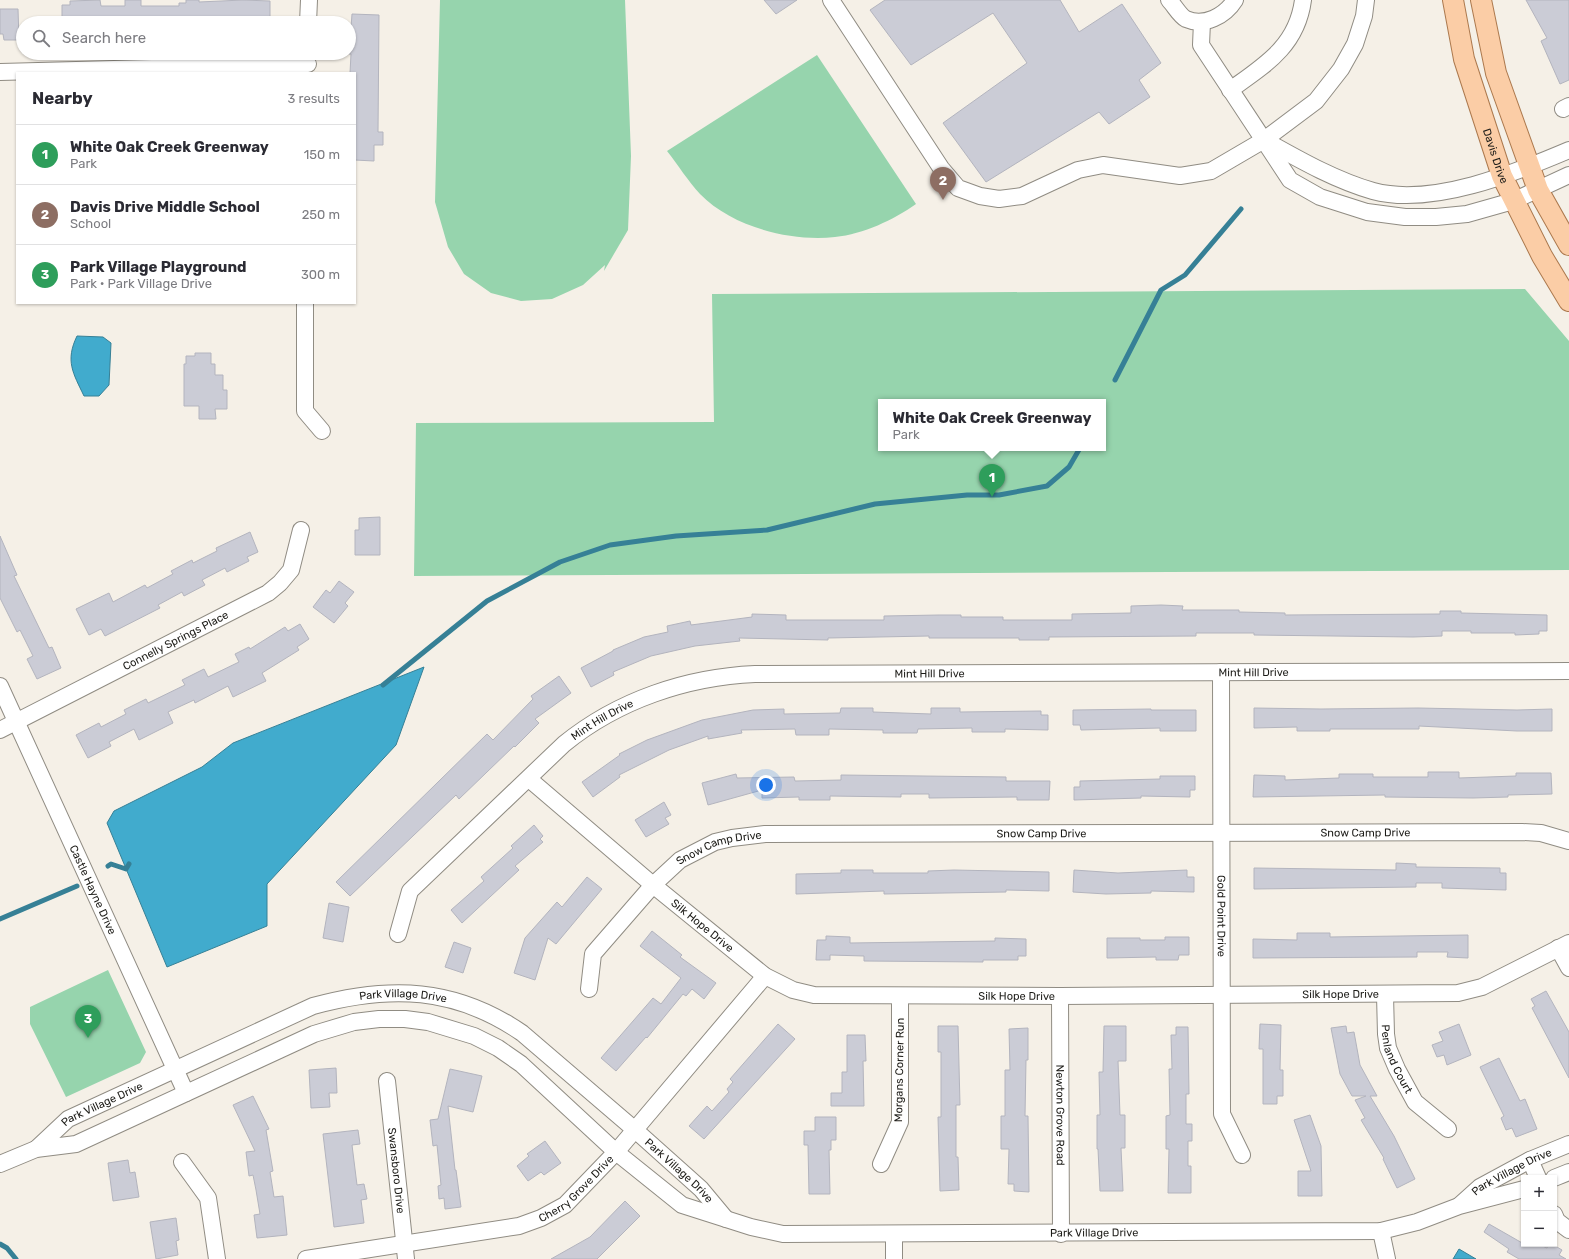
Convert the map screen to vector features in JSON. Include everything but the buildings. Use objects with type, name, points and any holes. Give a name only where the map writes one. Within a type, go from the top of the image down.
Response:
[{"type":"main road","name":"Davis Drive","points":[[1453,0],[1464,59],[1502,176],[1513,201],[1542,256],[1569,301]]},
{"type":"main road","points":[[1481,0],[1496,73],[1538,190],[1569,246]]},
{"type":"street","points":[[308,16],[309,0]]},
{"type":"street","points":[[831,0],[941,168],[958,188],[980,196],[999,199],[1022,196],[1078,170],[1103,165],[1180,176],[1211,171],[1264,140],[1316,102],[1342,69],[1355,44],[1364,16],[1366,0]]},
{"type":"street","points":[[1169,0],[1185,19],[1202,22],[1218,17],[1230,7],[1235,0]]},
{"type":"street","points":[[1230,90],[1264,66],[1283,49],[1293,33],[1302,12],[1303,0]]},
{"type":"street","points":[[1202,22],[1201,45],[1290,180],[1320,197],[1367,212],[1405,217],[1436,217],[1467,214],[1513,201],[1569,175]]},
{"type":"street","points":[[0,72],[308,63]]},
{"type":"street","points":[[1264,140],[1333,177],[1374,191],[1418,196],[1454,190],[1502,176],[1569,150]]},
{"type":"street","points":[[305,304],[305,411],[322,431]]},
{"type":"street","name":"Connelly Springs Place","points":[[0,730],[268,592],[280,583],[291,570],[301,530]]},
{"type":"street","name":"Mint Hill Drive","points":[[398,934],[410,891],[564,744],[601,719],[649,696],[693,681],[715,677],[755,674],[1569,671]]},
{"type":"street","name":"Gold Point Drive","points":[[1221,672],[1222,1114],[1242,1155]]},
{"type":"street","name":"Castle Hayne Drive","points":[[0,686],[186,1093]]},
{"type":"street","name":"Silk Hope Drive","points":[[529,779],[653,885],[765,976],[793,990],[814,995],[1385,995],[1458,993],[1482,987],[1564,945]]},
{"type":"street","name":"Snow Camp Drive","points":[[589,989],[593,954],[653,885],[680,860],[699,849],[732,838],[765,834],[1222,834],[1522,832],[1541,833],[1569,841]]},
{"type":"street","points":[[1564,945],[1569,968]]},
{"type":"street","name":"Cherry Grove Drive","points":[[306,1259],[406,1252],[519,1226],[541,1218],[565,1205],[616,1152],[765,976]]},
{"type":"street","name":"Park Village Drive","points":[[36,1149],[68,1119],[313,1006],[366,994],[390,992],[413,993],[457,1002],[506,1022],[536,1044],[634,1129],[701,1189],[727,1219]]},
{"type":"street","name":"Penland Court","points":[[1385,995],[1386,1034],[1388,1048],[1397,1069],[1415,1102],[1448,1129]]},
{"type":"street","name":"Morgans Corner Run","points":[[881,1164],[900,1122],[900,996]]},
{"type":"street","name":"Newton Grove Road","points":[[1060,996],[1060,1234]]},
{"type":"street","name":"Park Village Drive","points":[[0,1164],[36,1149],[76,1144],[314,1034],[338,1026],[378,1019],[428,1022],[474,1036],[498,1048],[520,1064],[616,1152],[682,1205],[751,1228],[783,1234],[1381,1232],[1418,1222],[1459,1206],[1521,1190]]},
{"type":"street","name":"Swansboro Drive","points":[[387,1081],[406,1252]]},
{"type":"street","name":"Park Village Drive","points":[[1459,1206],[1480,1187],[1530,1160],[1569,1144]]},
{"type":"street","points":[[1530,1160],[1537,1175]]},
{"type":"street","points":[[182,1162],[208,1198],[217,1259]]},
{"type":"street","points":[[1557,1177],[1569,1172]]},
{"type":"street","points":[[1557,1221],[1569,1230]]},
{"type":"street","points":[[1381,1232],[1387,1259]]},
{"type":"street","points":[[894,1234],[894,1259]]},
{"type":"green space","points":[[440,0],[625,0],[631,156],[628,230],[604,271],[605,265],[583,285],[552,299],[521,301],[491,293],[464,274],[448,247],[435,202]]},
{"type":"green space","points":[[817,55],[916,204],[888,221],[857,233],[818,238],[800,237],[763,230],[728,215],[713,206],[700,194],[667,151]]},
{"type":"green space","points":[[1525,289],[1569,341],[1569,570],[414,576],[416,423],[714,422],[712,294]]},
{"type":"green space","points":[[108,970],[146,1052],[140,1063],[66,1097],[30,1024],[30,1007]]},
{"type":"water","points":[[77,336],[103,337],[111,343],[109,385],[99,396],[84,396],[74,374],[71,353]]},
{"type":"water","points":[[424,667],[396,745],[267,884],[267,926],[167,967],[107,823],[114,811],[202,767],[233,743]]},
{"type":"water","points":[[1459,1249],[1476,1259],[1453,1259]]},
{"type":"waterway","points":[[1115,380],[1161,290],[1185,275],[1241,209]]},
{"type":"waterway","points":[[383,685],[487,601],[560,562],[610,545],[676,536],[767,530],[875,504],[967,495],[999,495],[1047,486],[1069,467],[1078,451]]},
{"type":"waterway","points":[[108,866],[111,864],[126,869],[129,864]]},
{"type":"waterway","points":[[0,919],[77,886]]},
{"type":"waterway","points":[[0,1244],[7,1248],[16,1259]]},
{"type":"place","name":"Davis Drive Middle School","points":[[943,200]]},
{"type":"place","name":"White Oak Creek Greenway","points":[[992,497]]},
{"type":"place","name":"Park Village Playground","points":[[88,1038]]}]
